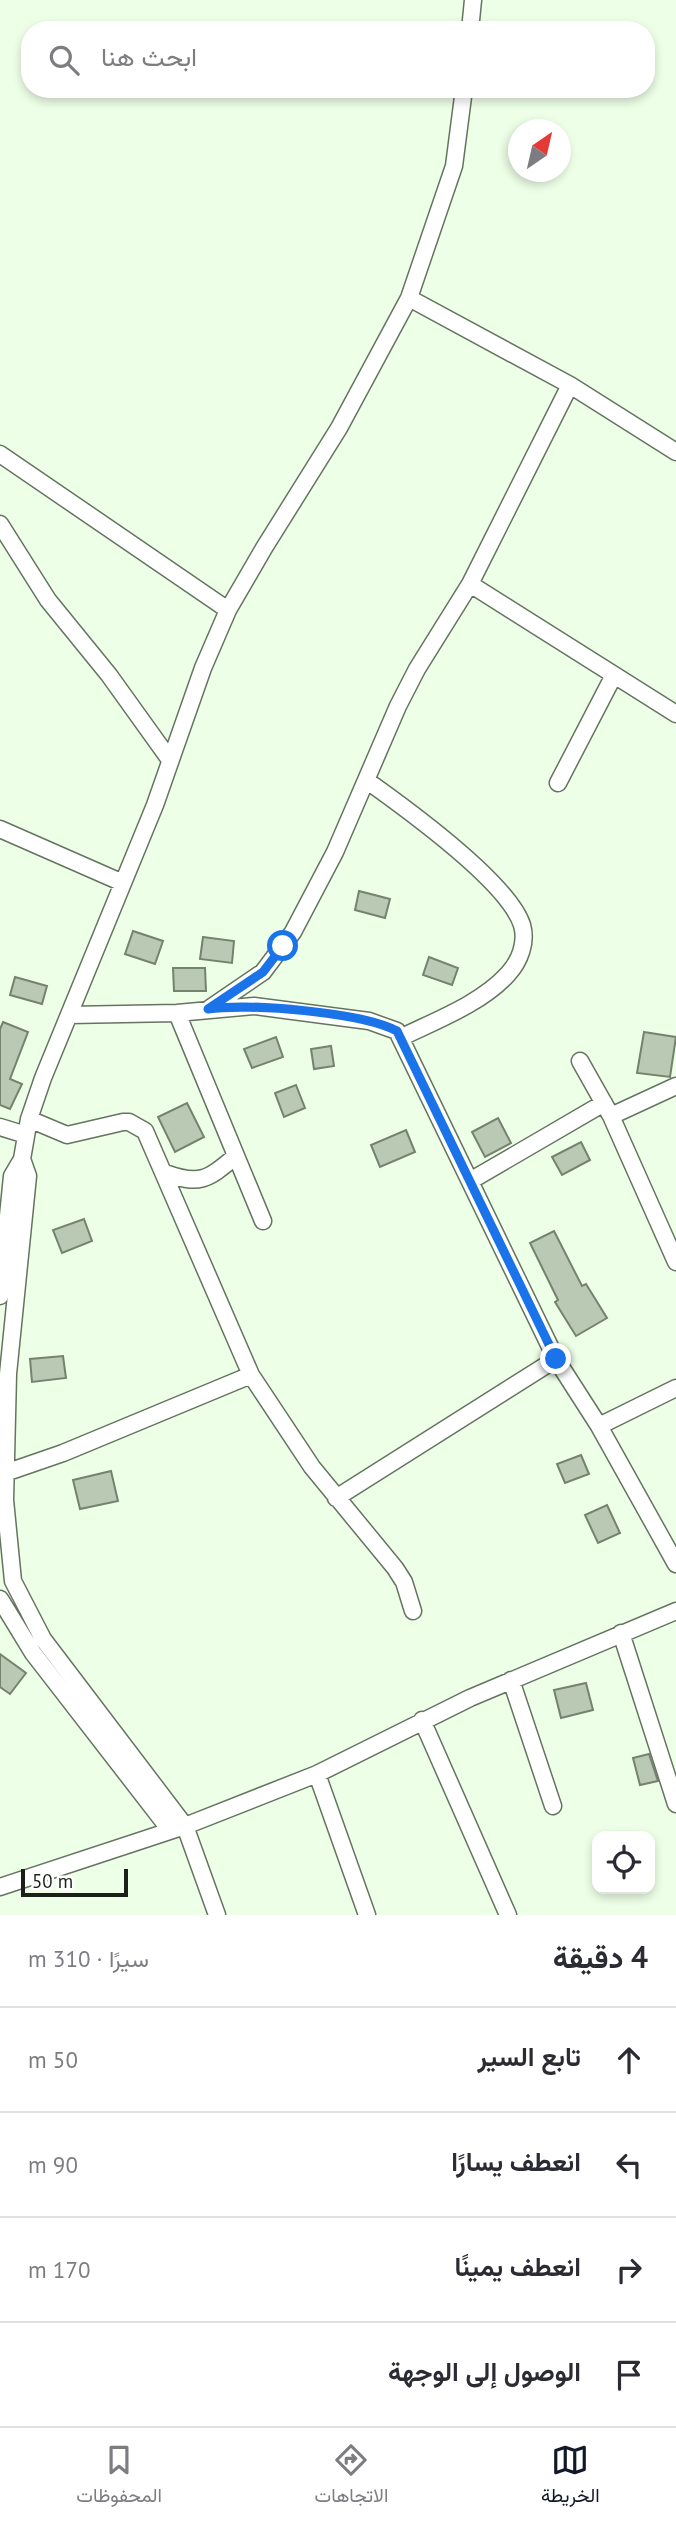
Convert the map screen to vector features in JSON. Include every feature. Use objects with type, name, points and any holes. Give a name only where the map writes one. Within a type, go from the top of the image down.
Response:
[{"type":"street","points":[[471,21],[473,0]]},
{"type":"street","points":[[0,1296],[12,1175],[22,1159],[28,1127],[69,1015],[123,883],[203,668],[228,610],[339,429],[409,298],[454,166],[463,98]]},
{"type":"street","points":[[409,298],[570,385],[676,452]]},
{"type":"street","points":[[208,1009],[263,972],[288,939],[335,852],[417,668],[470,584],[570,385]]},
{"type":"street","points":[[0,454],[228,610]]},
{"type":"street","points":[[0,524],[48,600],[108,675],[170,760]]},
{"type":"street","points":[[470,584],[613,677],[676,714]]},
{"type":"street","points":[[558,783],[613,677]]},
{"type":"street","points":[[366,780],[452,846],[499,893],[523,927],[521,954],[508,974],[465,1004],[402,1037]]},
{"type":"street","points":[[0,829],[123,883]]},
{"type":"street","points":[[69,1015],[177,1013],[254,1006],[383,1024],[402,1037],[556,1359],[599,1426],[676,1564]]},
{"type":"street","points":[[177,1013],[263,1221]]},
{"type":"street","points":[[580,1061],[608,1110],[671,1245],[676,1262]]},
{"type":"street","points":[[470,1181],[608,1110],[676,1086]]},
{"type":"street","points":[[0,1127],[28,1127],[67,1135],[129,1122],[145,1131],[251,1375],[312,1468],[395,1568],[404,1582],[413,1611]]},
{"type":"street","points":[[165,1173],[187,1180],[205,1180],[236,1156]]},
{"type":"street","points":[[22,1159],[29,1176],[5,1347],[5,1500],[13,1581],[43,1639],[103,1730],[177,1828],[217,1915]]},
{"type":"street","points":[[336,1498],[556,1359]]},
{"type":"street","points":[[5,1473],[251,1375]]},
{"type":"street","points":[[599,1426],[676,1388]]},
{"type":"street","points":[[13,1581],[0,1597],[33,1653],[103,1730]]},
{"type":"street","points":[[0,1887],[177,1828],[317,1774],[422,1720],[676,1611]]},
{"type":"street","points":[[621,1633],[676,1804]]},
{"type":"street","points":[[511,1680],[553,1806]]},
{"type":"street","points":[[422,1720],[508,1915]]},
{"type":"street","points":[[317,1774],[367,1915]]},
{"type":"building","points":[[359,891],[390,899],[385,918],[355,910]]},
{"type":"building","points":[[133,931],[163,941],[155,964],[125,954]]},
{"type":"building","points":[[203,937],[234,941],[232,963],[200,959]]},
{"type":"building","points":[[429,957],[458,968],[452,985],[423,975]]},
{"type":"building","points":[[173,968],[205,968],[206,991],[174,991]]},
{"type":"building","points":[[15,977],[47,986],[42,1004],[10,995]]},
{"type":"building","points":[[3,1022],[28,1032],[10,1079],[22,1084],[10,1109],[0,1105],[0,1029]]},
{"type":"building","points":[[644,1032],[676,1037],[670,1077],[637,1073]]},
{"type":"building","points":[[276,1037],[283,1057],[252,1068],[244,1049]]},
{"type":"building","points":[[331,1046],[334,1066],[314,1069],[311,1049]]},
{"type":"building","points":[[296,1085],[305,1108],[284,1117],[275,1093]]},
{"type":"building","points":[[187,1103],[204,1137],[175,1152],[158,1117]]},
{"type":"building","points":[[498,1118],[511,1143],[485,1157],[472,1132]]},
{"type":"building","points":[[406,1130],[415,1152],[380,1167],[371,1145]]},
{"type":"building","points":[[581,1142],[590,1160],[562,1175],[552,1157]]},
{"type":"building","points":[[84,1219],[92,1241],[62,1253],[53,1230]]},
{"type":"building","points":[[554,1231],[582,1286],[586,1284],[607,1318],[576,1336],[555,1302],[558,1300],[530,1243]]},
{"type":"building","points":[[63,1356],[66,1378],[32,1382],[30,1359]]},
{"type":"building","points":[[581,1455],[589,1474],[565,1483],[557,1464]]},
{"type":"building","points":[[111,1471],[118,1501],[80,1509],[73,1480]]},
{"type":"building","points":[[607,1505],[620,1533],[598,1543],[585,1515]]},
{"type":"building","points":[[0,1654],[26,1673],[10,1694],[0,1687]]},
{"type":"building","points":[[586,1683],[593,1710],[561,1718],[554,1690]]},
{"type":"building","points":[[649,1754],[658,1781],[640,1785],[633,1758]]},
{"type":"route","points":[[283,946],[263,972],[208,1009],[254,1006],[369,1021],[397,1031],[556,1359]]}]
